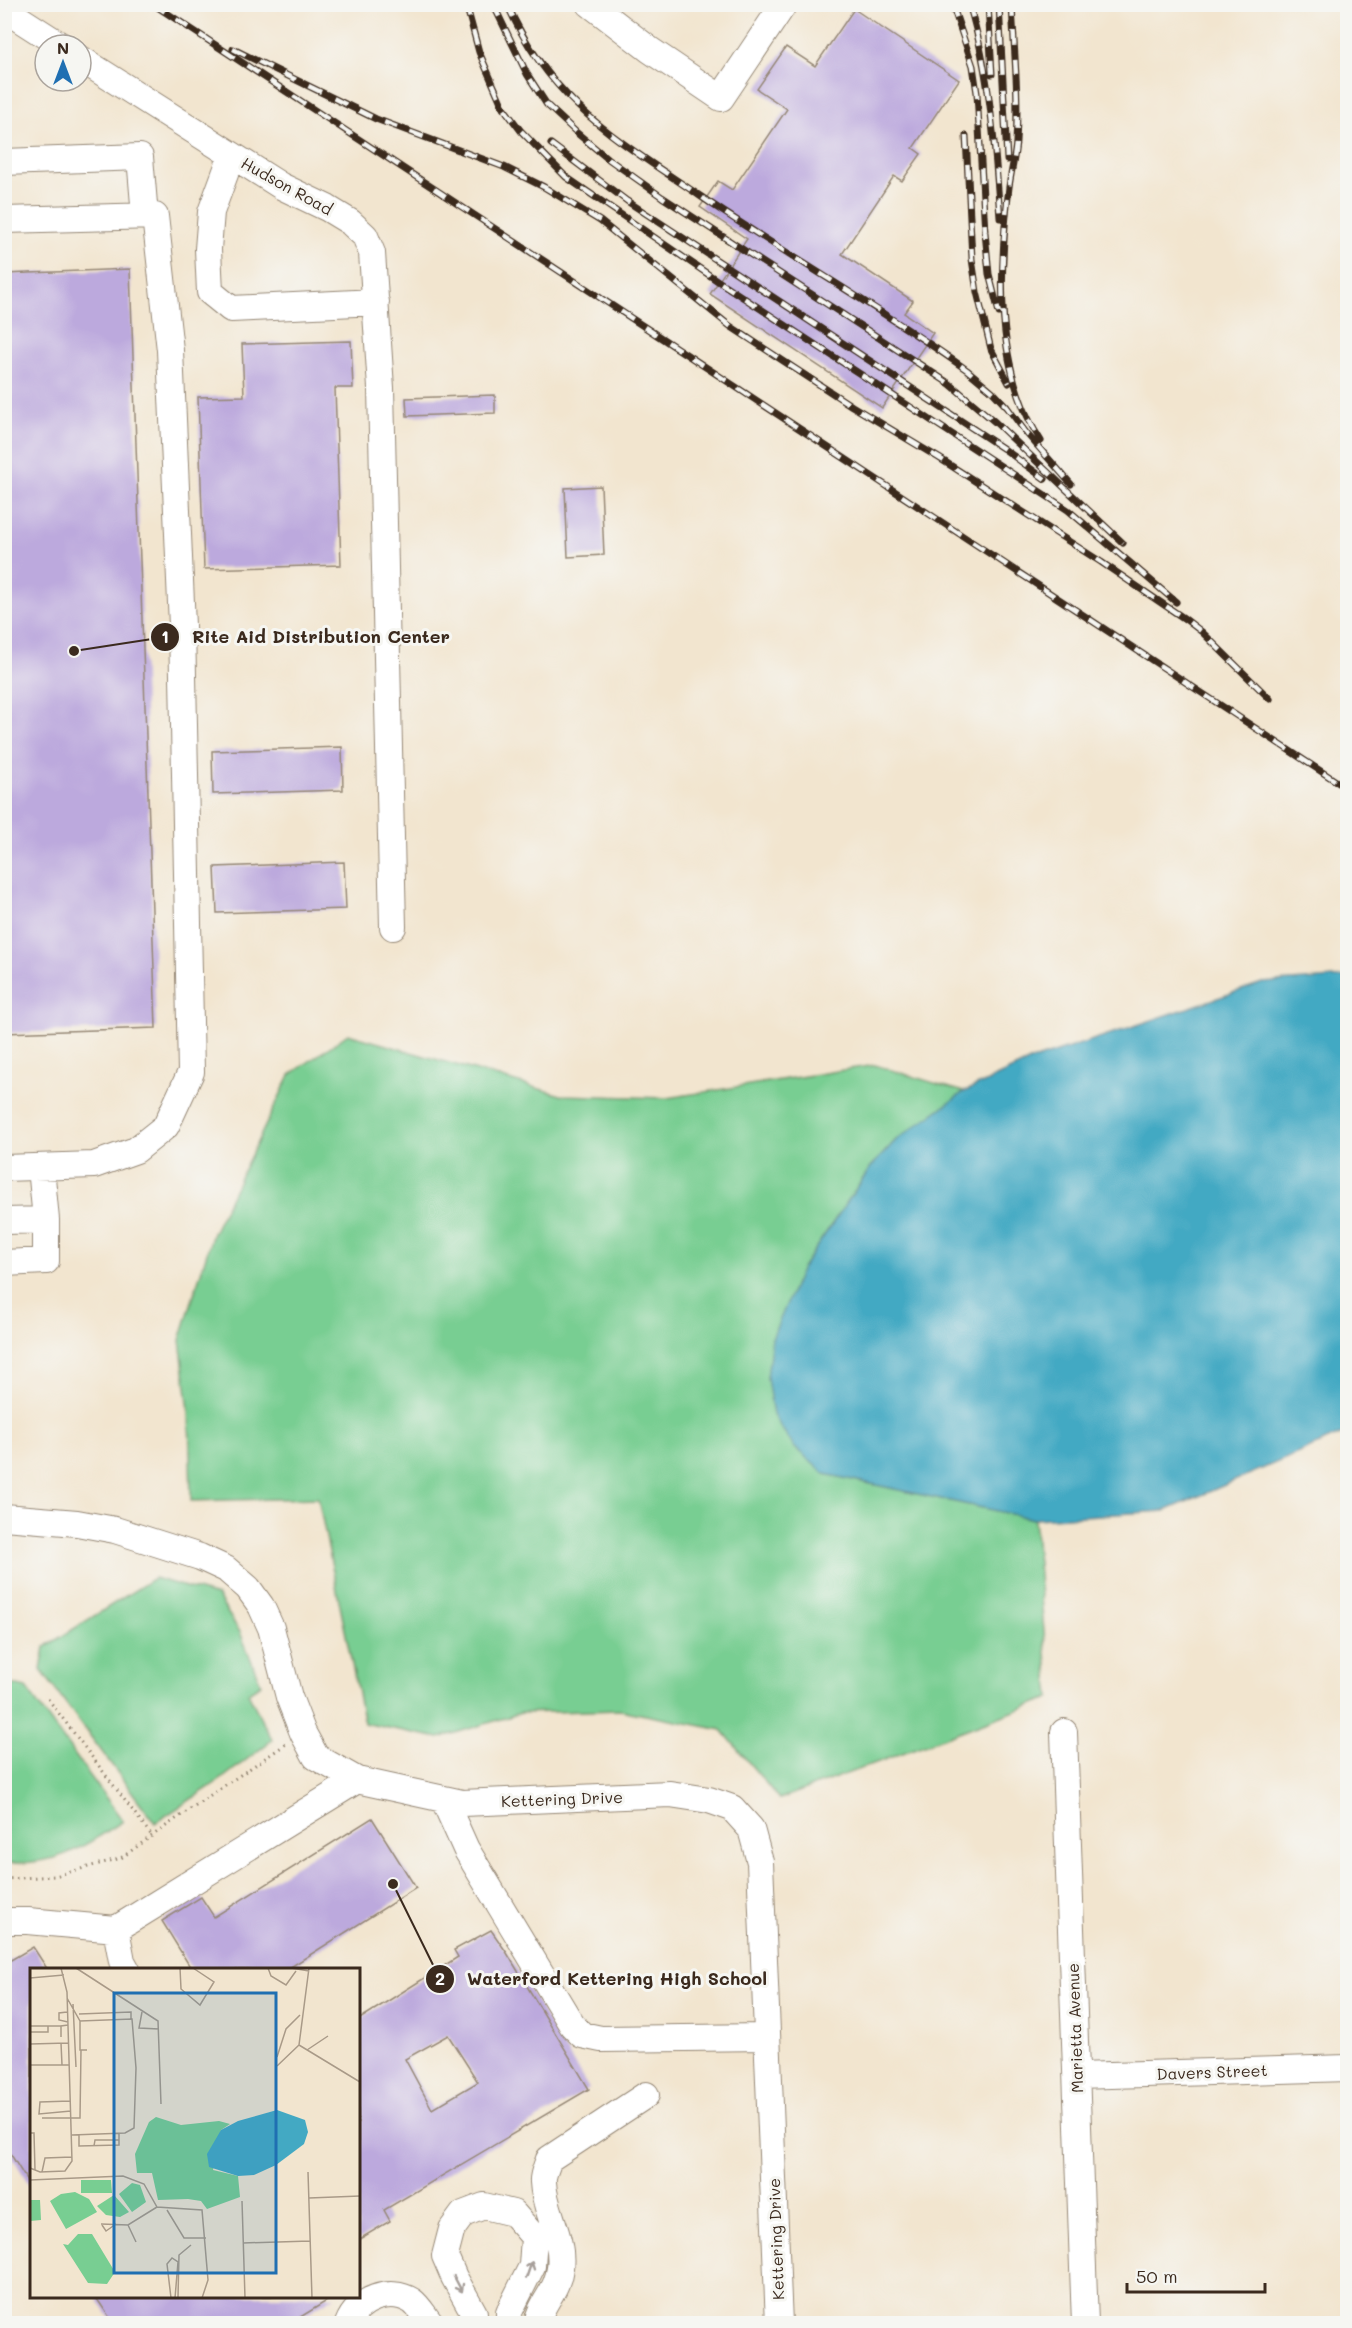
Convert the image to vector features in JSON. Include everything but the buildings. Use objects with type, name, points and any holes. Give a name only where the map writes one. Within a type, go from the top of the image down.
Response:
[{"type":"street","points":[[590,4],[650,50],[722,98],[784,4]]},
{"type":"street","points":[[4,9],[41,33]]},
{"type":"street","name":"Hudson Road","points":[[93,67],[281,186],[350,222],[365,236],[372,253],[380,383],[393,927]]},
{"type":"street","points":[[232,155],[211,212],[208,249],[210,292],[231,309],[376,302]]},
{"type":"street","points":[[4,162],[140,157],[145,216]]},
{"type":"street","points":[[4,220],[155,216],[170,350],[182,626],[190,1072],[166,1126],[136,1150],[94,1165],[4,1168]]},
{"type":"street","points":[[4,1263],[46,1261],[46,1220],[41,1167]]},
{"type":"street","points":[[4,1221],[46,1220]]},
{"type":"street","name":"Kettering Drive","points":[[4,1517],[77,1523],[115,1530],[201,1557],[226,1569],[248,1588],[261,1606],[271,1628],[289,1697],[303,1733],[316,1757],[357,1780],[462,1803],[670,1794],[709,1800],[732,1808],[751,1829],[760,1862],[779,2324]]},
{"type":"street","name":"Marietta Avenue","points":[[1064,1732],[1085,2324]]},
{"type":"street","points":[[4,1935],[16,1921],[117,1929],[357,1780]]},
{"type":"street","points":[[444,1800],[466,1849],[572,2025],[582,2035],[601,2039],[767,2037]]},
{"type":"street","points":[[117,1929],[122,1961],[127,1968]]},
{"type":"street","name":"Davers Street","points":[[1077,2076],[1347,2068]]},
{"type":"street","points":[[537,2324],[539,2311],[554,2291],[561,2268],[558,2234],[542,2180],[549,2159],[646,2096]]},
{"type":"street","points":[[474,2324],[474,2313],[445,2256],[452,2229],[463,2214],[484,2206],[513,2213],[534,2237],[532,2266],[509,2312],[509,2324]]},
{"type":"street","points":[[348,2324],[355,2311],[372,2298],[394,2295],[413,2301],[431,2324]]},
{"type":"path","points":[[48,1699],[152,1836]]},
{"type":"path","points":[[4,1879],[55,1876],[121,1858],[303,1733]]},
{"type":"green space","points":[[348,1034],[561,1095],[667,1098],[875,1065],[964,1092],[896,1140],[871,1167],[802,1268],[825,1474],[1034,1519],[1050,1698],[779,1799],[722,1730],[620,1710],[521,1713],[439,1738],[364,1723],[318,1498],[191,1501],[189,1410],[180,1340],[213,1233],[290,1075]]},
{"type":"green space","points":[[154,1578],[217,1596],[240,1632],[261,1685],[248,1693],[272,1740],[219,1781],[155,1823],[41,1670],[45,1647]]},
{"type":"green space","points":[[5,1683],[26,1688],[123,1821],[81,1847],[54,1858],[24,1863],[5,1863]]},
{"type":"water","points":[[1347,977],[1347,1432],[1165,1511],[1034,1519],[825,1474],[794,1447],[773,1415],[767,1378],[772,1338],[802,1268],[871,1167],[896,1140],[964,1092],[1030,1061],[1262,983]]},
{"type":"railway","points":[[153,4],[1348,789]]},
{"type":"railway","points":[[466,4],[479,52],[503,107],[521,131],[566,177],[718,281],[1068,510],[1176,602]]},
{"type":"railway","points":[[493,4],[527,74],[547,105],[577,133],[607,158],[662,197],[950,384],[995,422],[1123,543]]},
{"type":"railway","points":[[507,4],[524,38],[544,68],[588,115],[613,136],[700,196],[967,370],[1007,407],[1027,434],[1071,484]]},
{"type":"railway","points":[[952,4],[973,66],[977,93],[989,274],[999,313]]},
{"type":"railway","points":[[969,4],[987,83],[1000,218]]},
{"type":"railway","points":[[988,4],[992,74]]},
{"type":"railway","points":[[999,4],[1007,160]]},
{"type":"railway","points":[[1012,4],[1017,125],[1003,252],[1004,318],[1015,383],[1026,413],[1041,441]]},
{"type":"railway","points":[[233,49],[376,119],[504,167],[544,187],[600,221],[730,326],[852,406],[939,458],[1101,562],[1185,619],[1202,632],[1270,699]]},
{"type":"railway","points":[[966,136],[972,259],[977,292],[991,349],[1009,383]]},
{"type":"railway","points":[[551,144],[627,201],[1004,449],[1045,479]]},
{"type":"place","name":"Rite Aid Distribution Center","points":[[74,651]]},
{"type":"place","name":"Waterford Kettering High School","points":[[393,1884]]}]
